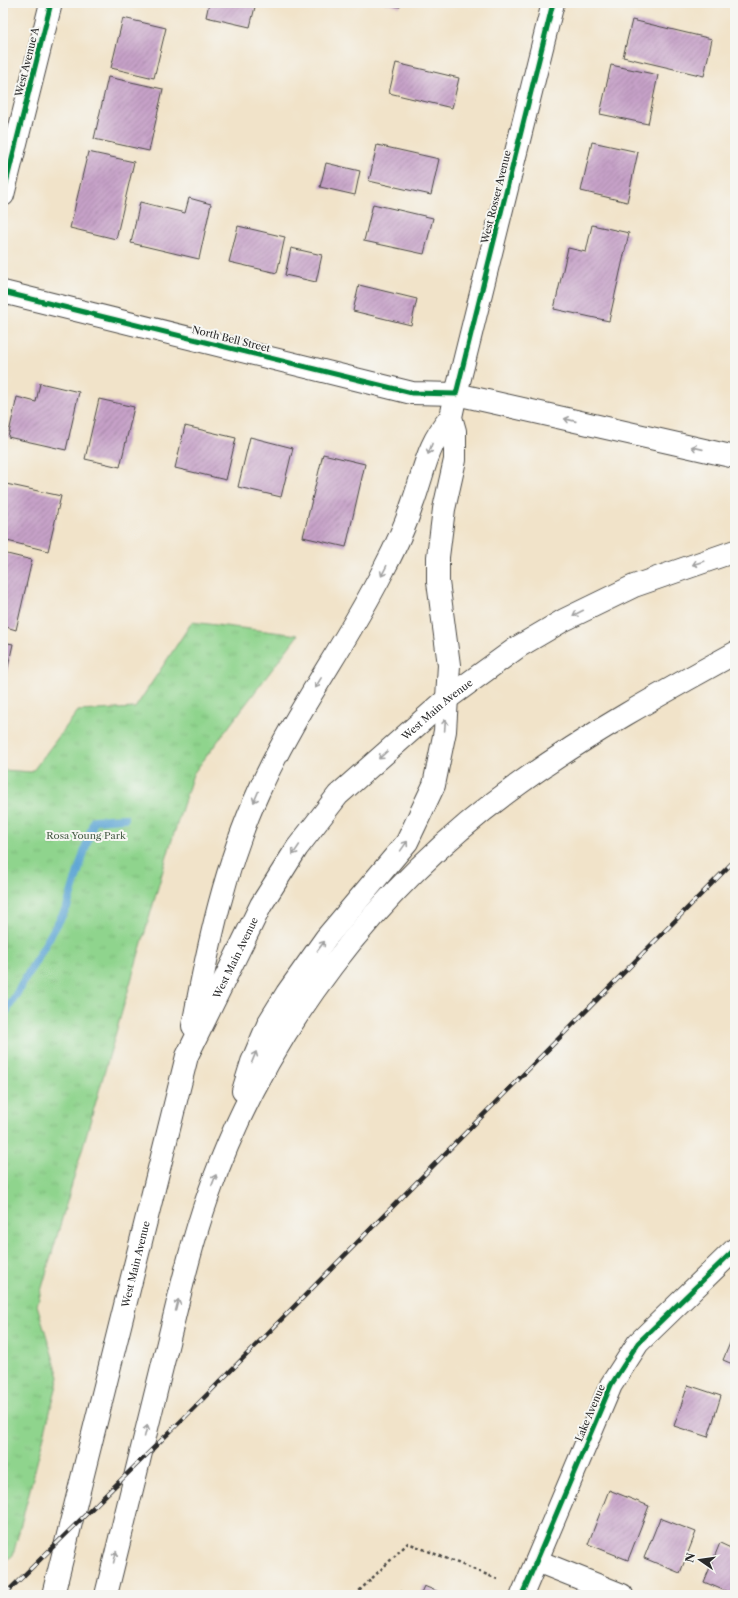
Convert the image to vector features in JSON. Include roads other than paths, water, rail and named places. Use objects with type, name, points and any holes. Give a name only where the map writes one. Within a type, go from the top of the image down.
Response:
[{"type":"main road","name":"West Avenue A","points":[[3,195],[51,3]]},
{"type":"main road","name":"West Rosser Avenue","points":[[451,417],[553,3]]},
{"type":"main road","name":"North Bell Street","points":[[3,292],[412,393],[456,394],[735,456]]},
{"type":"main road","points":[[227,1148],[252,1062],[268,1022],[308,963],[346,914],[396,856],[416,826],[434,785],[445,731],[448,698],[449,664],[439,588],[438,558],[444,509],[455,460],[454,431],[451,417]]},
{"type":"main road","points":[[187,1056],[217,911],[247,818],[286,739],[355,624],[384,569],[412,506],[433,441],[451,417]]},
{"type":"main road","name":"West Main Avenue","points":[[53,1595],[187,1056],[261,905],[297,848],[338,795],[448,698],[518,647],[589,607],[654,578],[735,551]]},
{"type":"main road","points":[[106,1595],[185,1273],[208,1195],[227,1148],[266,1068],[307,1001],[363,927],[407,880],[457,833],[520,783],[606,726],[735,653]]},
{"type":"main road","name":"Lake Avenue","points":[[523,1592],[611,1385],[638,1343],[735,1249]]},
{"type":"main road","points":[[537,1561],[622,1595]]},
{"type":"waterway","points":[[3,1017],[67,907],[94,820],[125,818]]},
{"type":"railway","points":[[4,1595],[184,1418],[735,860]]},
{"type":"park label","name":"Rosa Young Park","points":[[86,835]]}]
